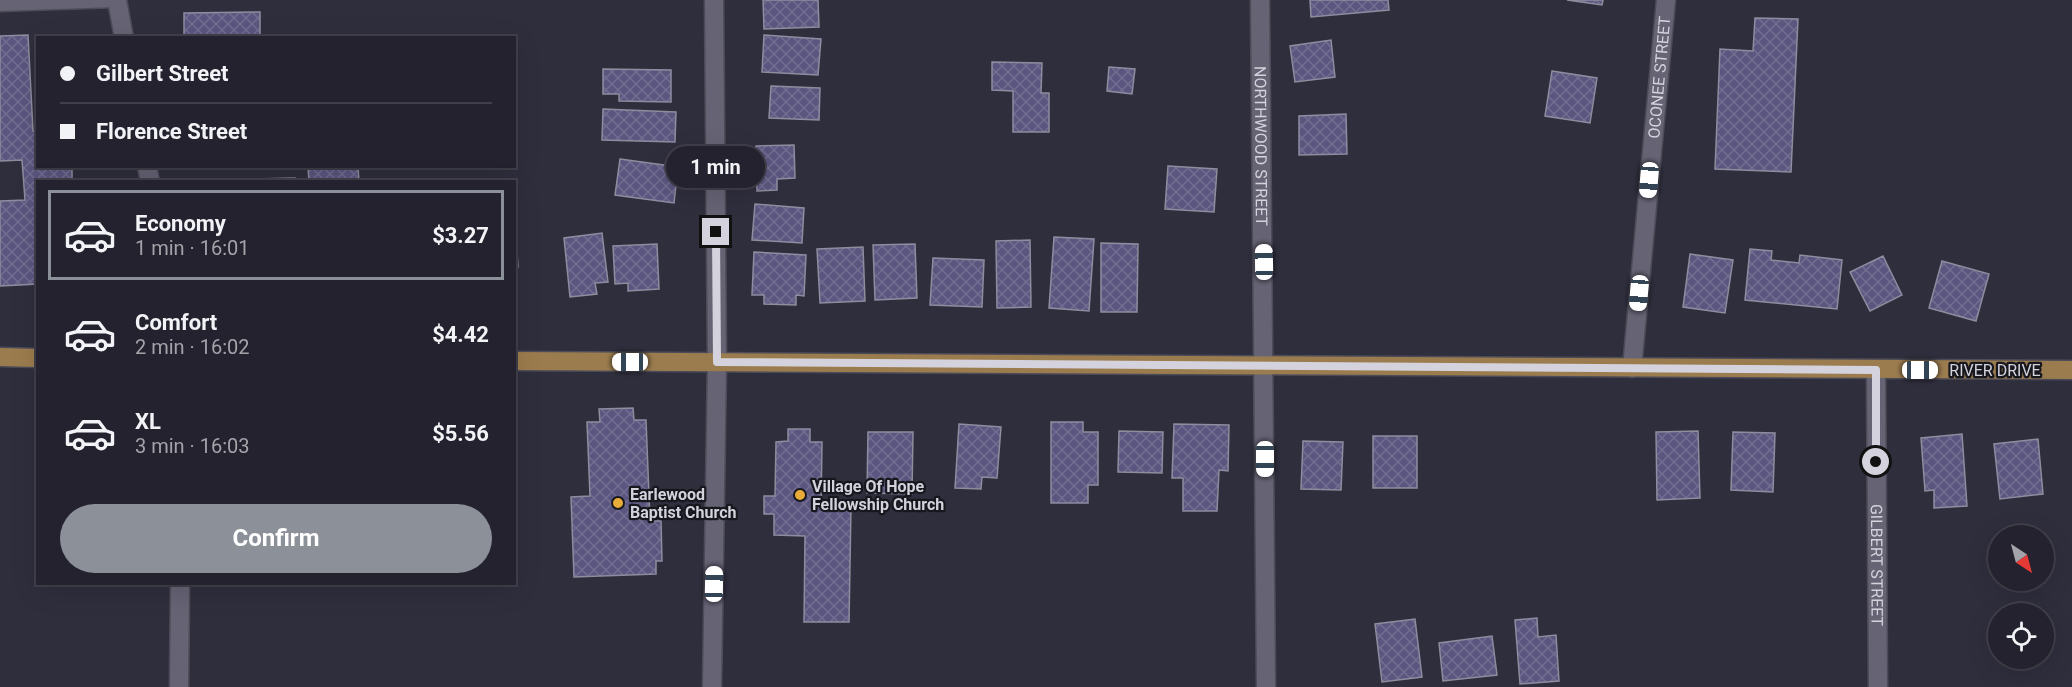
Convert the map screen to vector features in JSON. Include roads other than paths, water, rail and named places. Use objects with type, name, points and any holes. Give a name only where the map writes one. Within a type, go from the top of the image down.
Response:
[{"type":"main road","points":[[0,357],[36,357]]},
{"type":"main road","name":"RIVER DRIVE","points":[[516,361],[2072,370]]},
{"type":"street","points":[[712,687],[717,362],[714,0]]},
{"type":"street","name":"NORTHWOOD STREET","points":[[1260,0],[1266,687]]},
{"type":"street","name":"OCONEE STREET","points":[[1632,368],[1666,0]]},
{"type":"street","points":[[117,1],[124,36]]},
{"type":"street","name":"GILBERT STREET","points":[[1876,370],[1878,687]]},
{"type":"street","points":[[179,687],[180,585]]},
{"type":"lane","points":[[0,5],[117,1]]},
{"type":"place","name":"Village Of Hope Fellowship Church","points":[[800,495]]},
{"type":"place","name":"Earlewood Baptist Church","points":[[618,503]]}]
